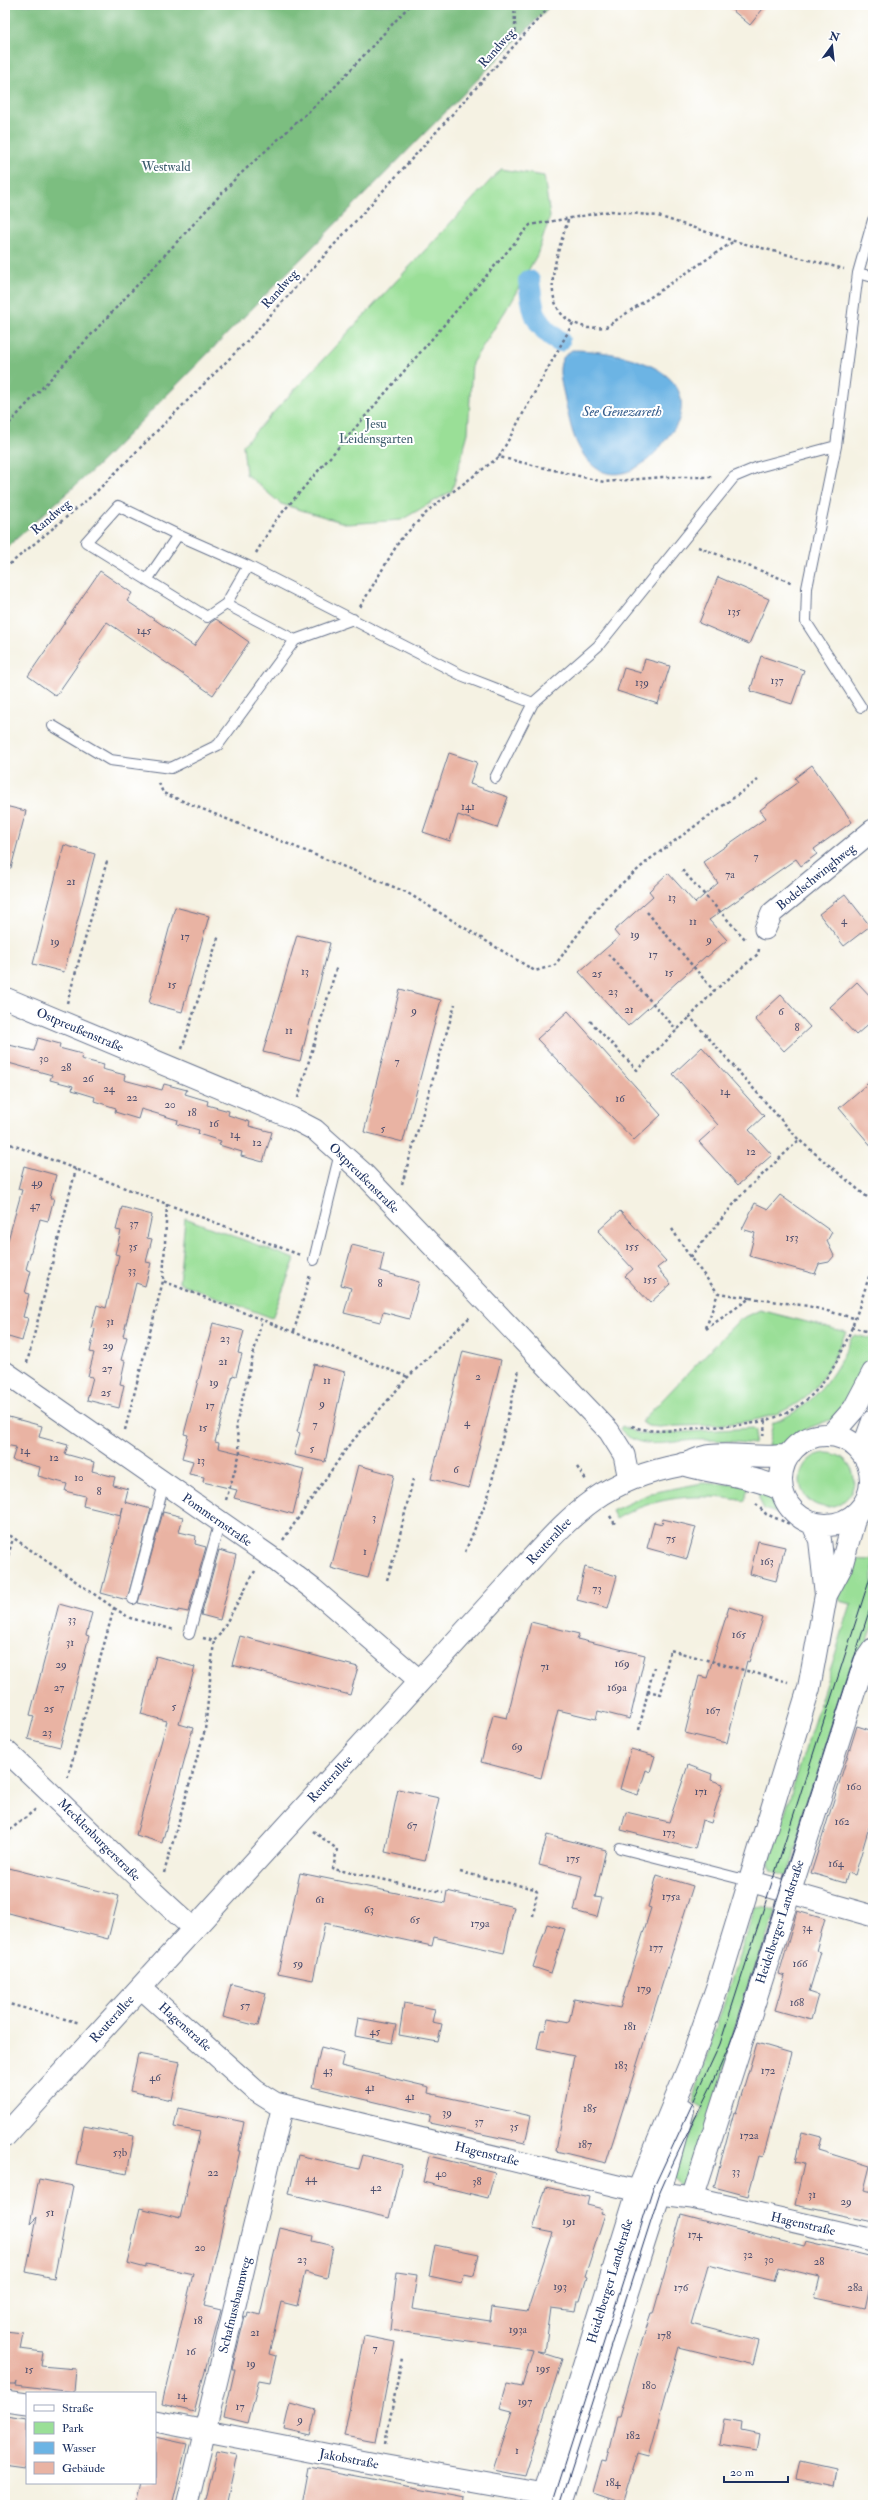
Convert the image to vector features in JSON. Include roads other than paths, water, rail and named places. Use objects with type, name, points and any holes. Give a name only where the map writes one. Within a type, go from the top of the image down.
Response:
[{"type":"street","name":"Bodelschwinghweg","points":[[765,929],[772,913],[873,830]]},
{"type":"street","name":"Ostpreußenstraße","points":[[5,998],[292,1118],[315,1130],[362,1172],[394,1209],[486,1302],[615,1438],[624,1455],[629,1479]]},
{"type":"street","name":"Pommernstraße","points":[[5,1372],[271,1557],[313,1589],[420,1681]]},
{"type":"street","points":[[831,1435],[854,1409],[873,1373]]},
{"type":"street","points":[[864,1456],[864,1446],[873,1421]]},
{"type":"street","points":[[831,1435],[850,1442],[864,1456],[870,1468],[872,1481],[869,1494],[864,1506],[855,1516],[836,1524],[804,1525],[785,1500],[781,1478],[789,1455],[797,1445],[807,1439],[831,1435]]},
{"type":"street","name":"Reuterallee","points":[[5,2136],[576,1512],[597,1497],[629,1479],[648,1472],[683,1464],[708,1456],[725,1454],[769,1458],[789,1455]]},
{"type":"street","name":"Reuterallee","points":[[683,1464],[727,1476],[765,1482],[782,1490]]},
{"type":"street","name":"Heidelberger Landstraße","points":[[826,1595],[841,1567],[855,1516]]},
{"type":"street","name":"Heidelberger Landstraße","points":[[552,2500],[638,2190],[691,2062],[809,1688],[826,1595],[820,1540],[804,1525]]},
{"type":"street","name":"Heidelberger Landstraße","points":[[692,2198],[864,1662],[873,1649]]},
{"type":"street","name":"Mecklenburgerstraße","points":[[5,1750],[58,1798],[156,1896],[194,1929]]},
{"type":"street","points":[[749,1881],[790,1894],[873,1916]]},
{"type":"street","name":"Hagenstraße","points":[[141,1988],[261,2095],[283,2104],[638,2190],[660,2192],[692,2198],[873,2240]]},
{"type":"street","name":"Heidelberger Landstraße","points":[[552,2500],[660,2192],[678,2133],[691,2062]]},
{"type":"street","name":"Schafnussbaumweg","points":[[187,2505],[283,2104]]},
{"type":"street","points":[[5,2401],[26,2404]]},
{"type":"street","name":"Jakobstraße","points":[[156,2421],[552,2500]]},
{"type":"lane","points":[[861,707],[806,622],[807,588],[836,446],[858,273],[873,220]]},
{"type":"lane","points":[[858,273],[873,277]]},
{"type":"lane","points":[[495,778],[533,702],[598,646],[734,477],[758,467],[836,446]]},
{"type":"lane","points":[[248,566],[226,604],[208,617],[86,542],[118,506],[248,566],[461,675],[533,702]]},
{"type":"lane","points":[[147,580],[178,535]]},
{"type":"lane","points":[[226,604],[295,640]]},
{"type":"lane","points":[[53,726],[110,760],[171,768],[218,745],[295,640],[352,619]]},
{"type":"lane","points":[[314,1260],[340,1153]]},
{"type":"lane","points":[[133,1599],[164,1484]]},
{"type":"lane","points":[[189,1634],[220,1521]]},
{"type":"lane","points":[[620,1848],[749,1881]]},
{"type":"water","name":"See Genezareth","points":[[572,350],[608,353],[628,357],[648,364],[664,374],[676,386],[681,402],[678,422],[656,452],[636,468],[614,474],[603,472],[593,465],[579,448],[570,421],[560,373],[563,358]]},
{"type":"waterway","points":[[529,281],[533,308],[536,316],[544,329],[559,341]]},
{"type":"tram line","points":[[552,2505],[652,2191],[720,2044],[873,1568]]},
{"type":"tram line","points":[[560,2505],[660,2192],[679,2150],[710,2089],[737,2025],[873,1599]]},
{"type":"park label","name":"Westwald","points":[[166,167]]},
{"type":"park label","name":"Jesu Leidensgarten","points":[[376,432]]}]
